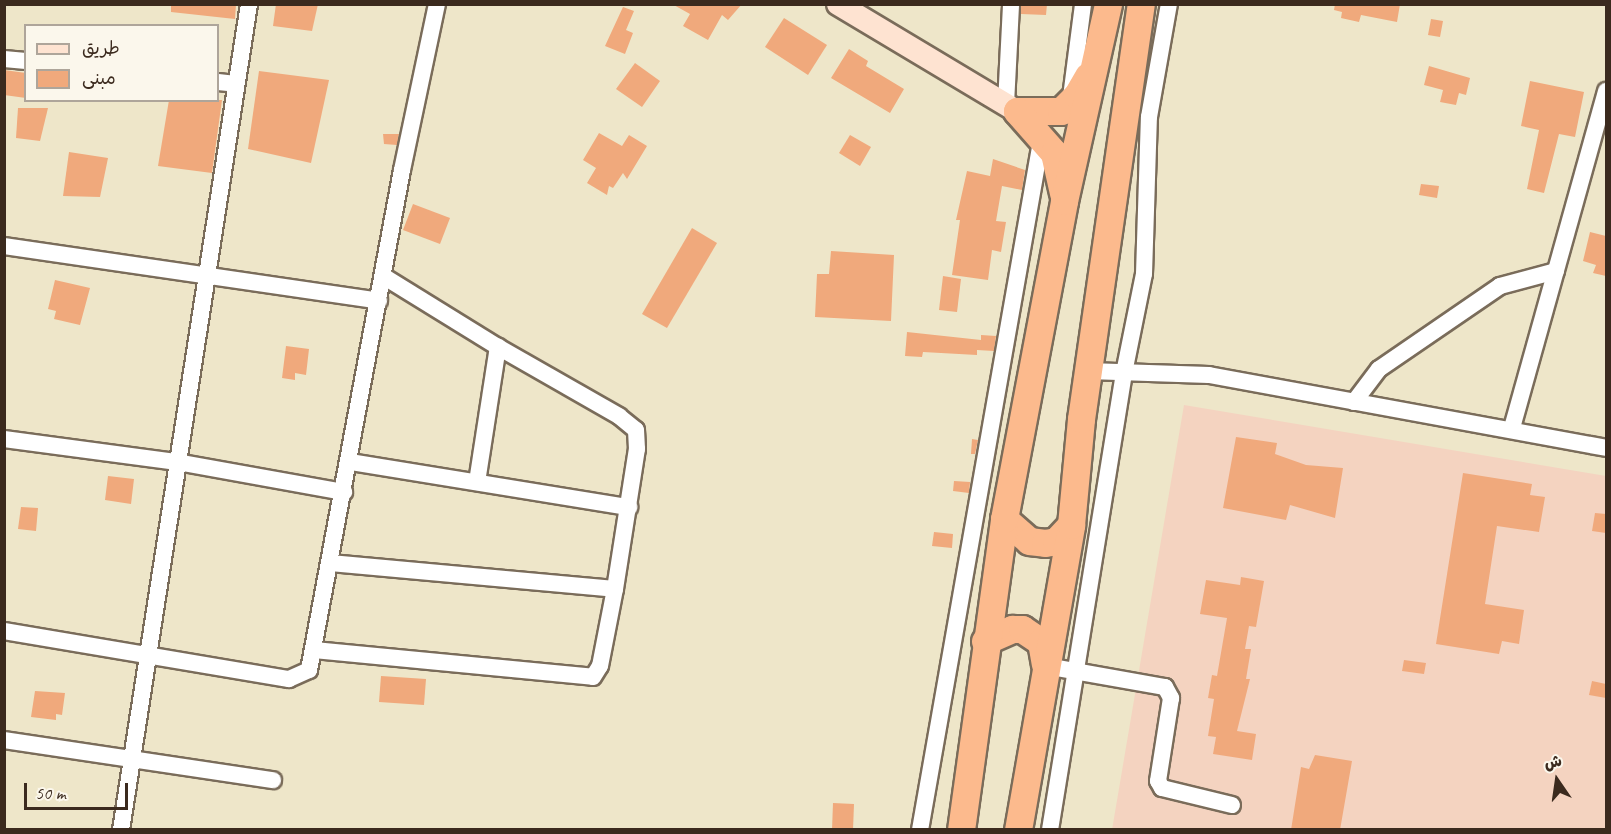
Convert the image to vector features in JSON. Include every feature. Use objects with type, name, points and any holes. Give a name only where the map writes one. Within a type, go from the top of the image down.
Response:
[{"type":"highway","points":[[961,830],[985,641],[1004,519],[1064,201],[1099,56],[1108,4]]},
{"type":"highway","points":[[1018,830],[1071,525],[1088,370],[1141,4]]},
{"type":"highway","points":[[1011,107],[1061,111],[1070,104],[1099,56]]},
{"type":"highway","points":[[1011,107],[1042,136],[1058,164],[1064,201]]},
{"type":"highway","points":[[1004,519],[1029,541],[1045,543],[1056,541],[1071,525]]},
{"type":"highway","points":[[985,641],[1012,629],[1022,629],[1041,642],[1046,666]]},
{"type":"main road","points":[[838,4],[1011,107]]},
{"type":"street","points":[[121,830],[249,4]]},
{"type":"street","points":[[4,631],[289,680],[309,670],[437,4]]},
{"type":"street","points":[[1011,4],[1011,107]]},
{"type":"street","points":[[1070,104],[1083,4]]},
{"type":"street","points":[[1050,830],[1124,373],[1144,274],[1149,117],[1169,4]]},
{"type":"street","points":[[4,59],[24,61]]},
{"type":"street","points":[[219,82],[236,84]]},
{"type":"street","points":[[1512,428],[1606,91]]},
{"type":"street","points":[[920,830],[1042,136]]},
{"type":"street","points":[[4,246],[379,301]]},
{"type":"street","points":[[1354,402],[1379,369],[1500,286],[1556,271]]},
{"type":"street","points":[[314,650],[592,677],[600,666],[615,590],[637,449],[636,430],[620,416],[498,348],[383,276]]},
{"type":"street","points":[[477,482],[498,348]]},
{"type":"street","points":[[1088,370],[1209,375],[1512,428],[1606,448]]},
{"type":"street","points":[[4,439],[177,462],[344,492]]},
{"type":"street","points":[[350,462],[629,507]]},
{"type":"street","points":[[330,563],[615,590]]},
{"type":"street","points":[[1046,666],[1165,687],[1171,698],[1158,782],[1162,788],[1232,805]]},
{"type":"street","points":[[4,740],[273,780]]},
{"type":"shaded area","points":[[1184,405],[1606,476],[1606,829],[1112,830]]},
{"type":"building","points":[[171,4],[236,4],[235,19],[171,12]]},
{"type":"building","points":[[276,4],[318,4],[312,31],[273,26]]},
{"type":"building","points":[[672,4],[742,4],[728,20],[722,15],[708,40],[683,26],[690,14]]},
{"type":"building","points":[[1021,4],[1047,4],[1046,15],[1021,14]]},
{"type":"building","points":[[1335,4],[1400,4],[1397,22],[1361,15],[1359,22],[1341,18],[1342,12],[1334,10]]},
{"type":"building","points":[[623,7],[634,11],[626,30],[633,33],[625,54],[605,46]]},
{"type":"building","points":[[784,18],[827,45],[808,75],[765,47]]},
{"type":"building","points":[[1431,19],[1443,21],[1440,37],[1428,35]]},
{"type":"building","points":[[849,49],[868,61],[866,66],[904,89],[890,113],[831,78]]},
{"type":"building","points":[[635,63],[660,81],[642,107],[616,89]]},
{"type":"building","points":[[1429,66],[1470,78],[1466,95],[1459,93],[1456,105],[1440,102],[1443,90],[1424,85]]},
{"type":"building","points":[[4,70],[24,73],[24,98],[4,95]]},
{"type":"building","points":[[259,71],[329,80],[311,163],[248,149]]},
{"type":"building","points":[[1530,81],[1584,92],[1575,137],[1559,134],[1544,193],[1527,189],[1539,130],[1521,126]]},
{"type":"building","points":[[222,100],[212,173],[158,166],[169,102],[219,102]]},
{"type":"building","points":[[18,108],[48,108],[40,141],[16,138]]},
{"type":"building","points":[[599,133],[622,146],[629,135],[647,146],[627,179],[623,173],[613,188],[609,186],[607,195],[587,183],[596,168],[583,160]]},
{"type":"building","points":[[383,134],[399,134],[397,145],[384,144]]},
{"type":"building","points":[[850,135],[871,147],[860,166],[839,153]]},
{"type":"building","points":[[69,152],[108,158],[100,197],[63,196]]},
{"type":"building","points":[[993,159],[1025,170],[1022,190],[1002,186],[996,221],[1006,222],[1001,252],[992,250],[988,280],[952,275],[960,220],[956,220],[967,171],[990,176]]},
{"type":"building","points":[[1421,184],[1439,186],[1437,198],[1419,195]]},
{"type":"building","points":[[413,204],[450,218],[440,244],[403,230]]},
{"type":"building","points":[[692,228],[717,243],[667,328],[642,314]]},
{"type":"building","points":[[1590,232],[1606,236],[1606,276],[1593,273],[1596,265],[1583,261]]},
{"type":"building","points":[[831,251],[894,255],[891,321],[815,317],[817,274],[829,274]]},
{"type":"building","points":[[943,276],[961,279],[957,312],[939,310]]},
{"type":"building","points":[[55,280],[90,288],[80,325],[54,319],[56,311],[48,309]]},
{"type":"building","points":[[907,332],[981,340],[981,335],[996,336],[994,351],[977,350],[977,355],[923,352],[922,357],[905,356]]},
{"type":"building","points":[[286,346],[309,349],[306,375],[295,373],[295,380],[282,378]]},
{"type":"building","points":[[1236,437],[1277,443],[1275,454],[1306,465],[1343,468],[1335,518],[1290,505],[1286,520],[1223,508]]},
{"type":"building","points":[[972,439],[978,440],[975,454],[971,454]]},
{"type":"building","points":[[1463,473],[1532,484],[1530,495],[1545,497],[1539,532],[1497,526],[1485,604],[1524,610],[1519,644],[1502,641],[1499,654],[1436,644]]},
{"type":"building","points":[[108,476],[134,479],[131,504],[105,500]]},
{"type":"building","points":[[954,481],[970,482],[969,493],[953,491]]},
{"type":"building","points":[[21,507],[38,508],[36,531],[18,529]]},
{"type":"building","points":[[1595,513],[1606,514],[1606,533],[1592,531]]},
{"type":"building","points":[[934,532],[953,534],[952,548],[932,546]]},
{"type":"building","points":[[1241,577],[1264,581],[1256,627],[1249,626],[1245,649],[1251,649],[1246,679],[1250,679],[1237,731],[1256,734],[1252,760],[1213,754],[1216,737],[1208,736],[1214,699],[1208,698],[1212,675],[1217,676],[1227,618],[1200,614],[1206,580],[1240,585]]},
{"type":"building","points":[[1404,660],[1426,663],[1424,674],[1402,671]]},
{"type":"building","points":[[381,676],[426,679],[424,705],[379,702]]},
{"type":"building","points":[[1592,681],[1606,684],[1606,698],[1589,695]]},
{"type":"building","points":[[35,691],[65,693],[62,715],[56,714],[56,720],[31,717]]},
{"type":"building","points":[[1315,755],[1352,761],[1340,830],[1291,830],[1301,767],[1309,769]]},
{"type":"building","points":[[833,803],[854,804],[853,830],[832,830]]}]
